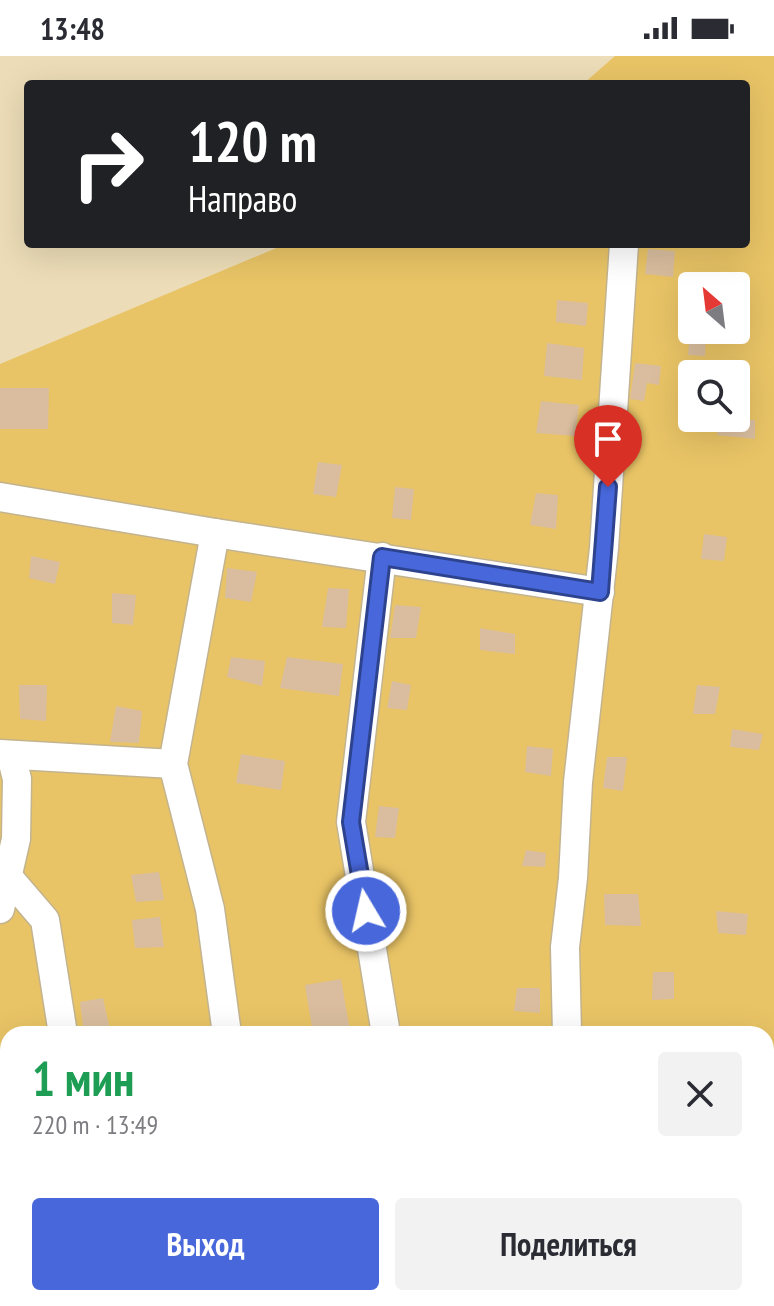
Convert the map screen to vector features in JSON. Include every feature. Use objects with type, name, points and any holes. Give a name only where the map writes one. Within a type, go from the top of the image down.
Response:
[{"type":"street","points":[[567,1026],[565,947],[573,878],[578,782],[600,592],[624,248]]},
{"type":"street","points":[[0,497],[600,592]]},
{"type":"street","points":[[215,533],[173,764],[210,909],[226,1026]]},
{"type":"street","points":[[382,557],[351,822],[385,1026]]},
{"type":"street","points":[[0,909],[16,839],[17,779],[5,754],[173,764]]},
{"type":"street","points":[[9,878],[45,920],[62,1026]]},
{"type":"shaded area","points":[[615,56],[774,56],[774,1026],[0,1026],[0,364],[276,248],[750,248],[750,80],[588,80]]},
{"type":"building","points":[[648,249],[675,251],[673,277],[645,274]]},
{"type":"building","points":[[557,300],[588,303],[586,326],[556,322]]},
{"type":"building","points":[[547,343],[584,348],[582,380],[544,376]]},
{"type":"building","points":[[689,344],[705,344],[705,356],[688,355]]},
{"type":"building","points":[[635,363],[661,366],[659,385],[647,383],[644,401],[630,399]]},
{"type":"building","points":[[0,388],[49,388],[48,429],[0,429]]},
{"type":"building","points":[[541,401],[579,405],[575,436],[536,433]]},
{"type":"building","points":[[750,420],[755,420],[755,439],[717,435],[717,432],[750,432]]},
{"type":"building","points":[[318,462],[342,465],[336,497],[313,494]]},
{"type":"building","points":[[395,487],[414,489],[411,520],[392,518]]},
{"type":"building","points":[[536,493],[558,495],[556,529],[530,525]]},
{"type":"building","points":[[704,534],[727,537],[724,561],[701,559]]},
{"type":"building","points":[[31,556],[60,562],[55,584],[29,578]]},
{"type":"building","points":[[227,568],[257,572],[251,602],[225,598]]},
{"type":"building","points":[[328,588],[349,589],[346,628],[322,627]]},
{"type":"building","points":[[112,593],[136,595],[133,625],[112,623]]},
{"type":"building","points":[[395,605],[421,607],[416,638],[390,638]]},
{"type":"building","points":[[480,628],[515,634],[515,654],[480,650]]},
{"type":"building","points":[[231,657],[265,661],[262,686],[227,677]]},
{"type":"building","points":[[287,657],[343,664],[339,696],[280,688]]},
{"type":"building","points":[[392,681],[411,685],[407,710],[387,708]]},
{"type":"building","points":[[19,685],[47,685],[46,721],[20,719]]},
{"type":"building","points":[[697,685],[720,687],[715,714],[693,714]]},
{"type":"building","points":[[116,706],[142,711],[139,743],[110,742]]},
{"type":"building","points":[[732,729],[763,734],[759,750],[730,747]]},
{"type":"building","points":[[527,746],[553,749],[551,776],[525,772]]},
{"type":"building","points":[[241,754],[285,761],[281,790],[236,783]]},
{"type":"building","points":[[607,757],[627,757],[623,791],[603,788]]},
{"type":"building","points":[[379,806],[399,808],[395,838],[375,837]]},
{"type":"building","points":[[526,850],[546,853],[545,867],[522,866]]},
{"type":"building","points":[[159,872],[164,900],[136,902],[131,875]]},
{"type":"building","points":[[604,894],[638,894],[641,926],[605,925]]},
{"type":"building","points":[[716,911],[748,914],[746,935],[718,933]]},
{"type":"building","points":[[160,917],[164,947],[135,948],[132,920]]},
{"type":"building","points":[[653,972],[674,972],[674,999],[652,1000]]},
{"type":"building","points":[[341,979],[349,1026],[312,1026],[305,985]]},
{"type":"building","points":[[517,988],[540,988],[540,1013],[514,1011]]},
{"type":"building","points":[[103,998],[109,1026],[83,1026],[80,1002]]},
{"type":"route","points":[[366,911],[351,822],[382,557],[600,592],[608,487]]}]
